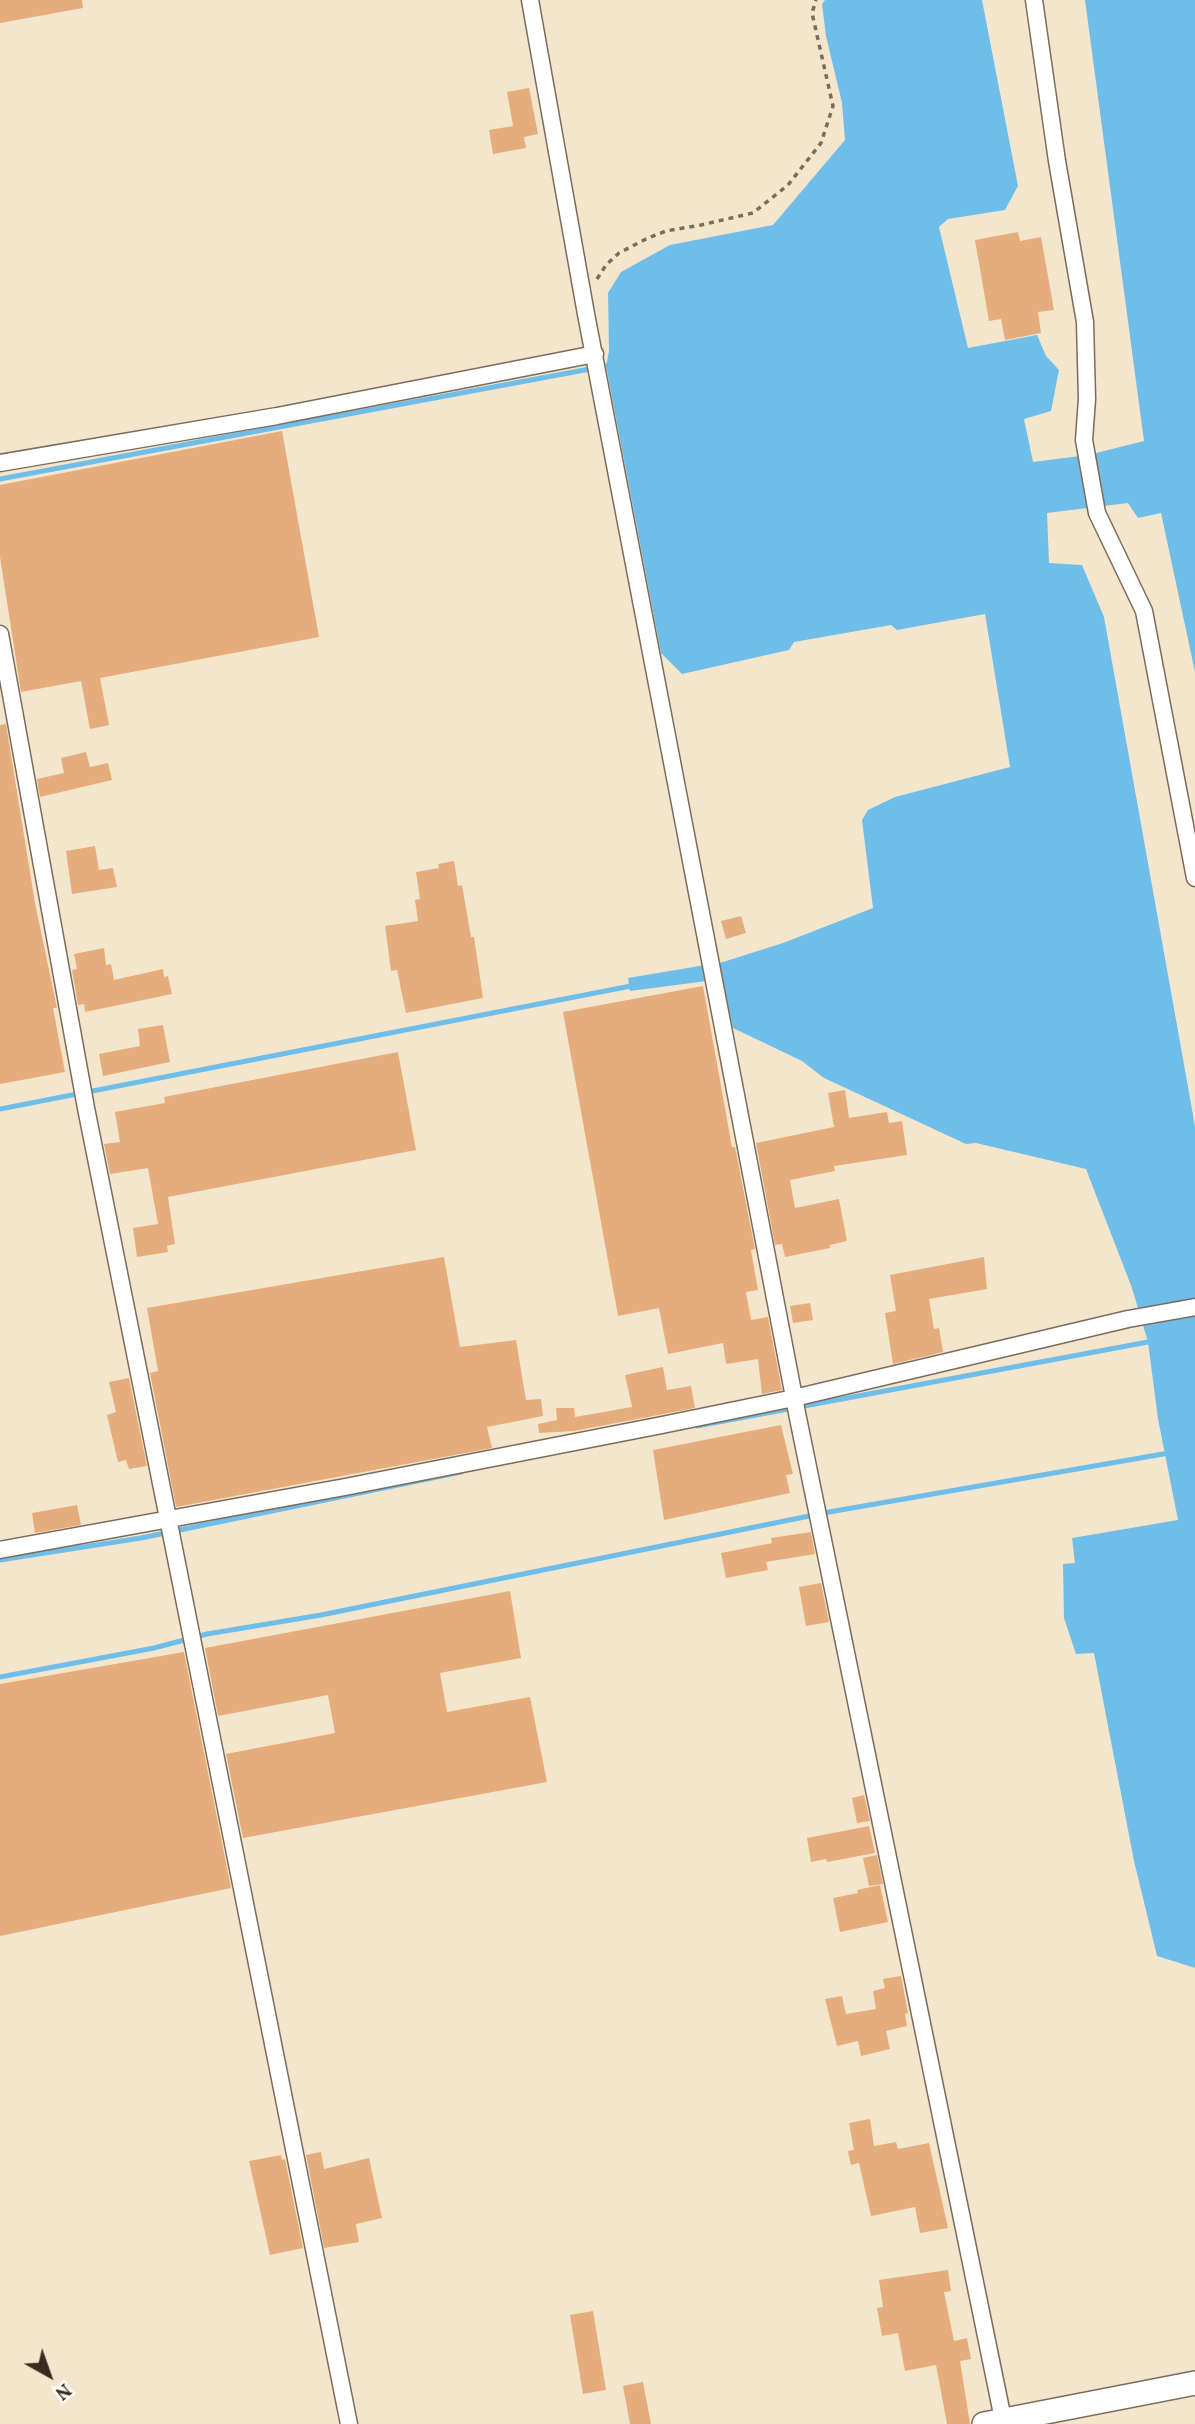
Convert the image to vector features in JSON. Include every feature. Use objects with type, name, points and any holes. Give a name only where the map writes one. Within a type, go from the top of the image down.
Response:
[{"type":"main road","points":[[997,2423],[1195,2383]]},
{"type":"street","points":[[530,0],[586,314],[794,1398],[997,2423]]},
{"type":"street","points":[[1034,0],[1057,161],[1085,322],[1087,399],[1084,440],[1097,513],[1144,611],[1195,878]]},
{"type":"street","points":[[0,463],[597,365]]},
{"type":"street","points":[[0,634],[83,1091],[349,2424]]},
{"type":"street","points":[[0,1550],[169,1527],[358,1484],[794,1398],[1128,1318],[1195,1307]]},
{"type":"path","points":[[586,314],[593,284],[606,265],[619,253],[666,231],[753,213],[788,186],[821,143],[833,106],[812,13],[816,0]]},
{"type":"water","points":[[825,0],[982,0],[1018,186],[1005,210],[948,219],[939,227],[968,348],[1037,335],[1046,356],[1059,370],[1051,411],[1024,419],[1033,462],[1088,455],[1144,441],[1085,0],[1195,0],[1195,672],[1161,513],[1138,518],[1128,503],[1047,513],[1049,563],[1082,565],[1104,617],[1195,1126],[1195,1968],[1157,1956],[1134,1861],[1094,1653],[1076,1654],[1064,1618],[1063,1564],[1075,1563],[1072,1538],[1178,1520],[1158,1419],[1148,1342],[1132,1288],[1086,1169],[976,1143],[966,1144],[824,1078],[802,1061],[733,1028],[722,979],[630,991],[628,978],[723,962],[783,943],[873,908],[862,820],[868,810],[895,797],[1010,767],[985,614],[897,630],[891,625],[794,642],[789,650],[682,674],[661,653],[606,366],[609,351],[608,293],[621,272],[670,245],[773,225],[845,140],[842,103],[826,36],[822,4]]},
{"type":"building","points":[[0,0],[82,0],[83,8],[0,23]]},
{"type":"building","points":[[529,88],[538,134],[524,137],[526,148],[493,154],[489,130],[513,126],[507,92]]},
{"type":"building","points":[[1018,232],[1020,241],[1041,237],[1054,310],[1038,312],[1041,333],[1005,340],[1001,319],[989,321],[975,240]]},
{"type":"building","points":[[282,431],[319,637],[100,678],[109,725],[90,729],[81,681],[21,692],[0,557],[0,485]]},
{"type":"building","points":[[6,724],[35,903],[57,1008],[53,1008],[65,1072],[0,1084],[0,725]]},
{"type":"building","points":[[86,752],[90,767],[108,763],[112,780],[40,797],[37,779],[64,773],[61,758]]},
{"type":"building","points":[[95,846],[99,870],[113,868],[117,887],[72,894],[66,851]]},
{"type":"building","points":[[454,861],[458,886],[462,885],[471,937],[474,937],[483,998],[406,1013],[397,970],[391,971],[385,926],[418,921],[415,900],[420,899],[416,872],[439,868],[438,864]]},
{"type":"building","points":[[741,916],[746,933],[726,939],[721,921]]},
{"type":"building","points":[[104,948],[106,965],[111,964],[114,980],[163,969],[164,977],[168,976],[172,994],[85,1012],[84,1004],[78,1005],[72,970],[77,969],[74,954]]},
{"type":"building","points":[[703,986],[732,1147],[735,1147],[755,1249],[751,1250],[758,1290],[746,1292],[751,1320],[768,1317],[782,1390],[762,1394],[758,1359],[726,1364],[723,1343],[668,1354],[659,1308],[618,1316],[563,1012]]},
{"type":"building","points":[[163,1025],[170,1062],[103,1076],[99,1054],[140,1046],[138,1029]]},
{"type":"building","points":[[398,1052],[416,1150],[168,1197],[175,1244],[167,1246],[168,1252],[137,1257],[133,1228],[158,1224],[148,1168],[110,1174],[104,1144],[120,1142],[115,1112],[165,1103],[164,1097]]},
{"type":"building","points":[[845,1090],[849,1118],[887,1112],[889,1123],[902,1121],[907,1155],[834,1166],[835,1171],[790,1180],[795,1208],[839,1199],[847,1241],[830,1245],[830,1248],[785,1257],[782,1244],[775,1245],[756,1143],[834,1127],[828,1093]]},
{"type":"building","points":[[444,1257],[460,1347],[516,1340],[526,1400],[541,1399],[543,1416],[487,1427],[492,1448],[176,1507],[150,1373],[158,1371],[147,1308]]},
{"type":"building","points":[[984,1257],[987,1289],[929,1299],[934,1329],[939,1328],[943,1352],[893,1364],[885,1313],[896,1311],[890,1275]]},
{"type":"building","points":[[810,1303],[813,1320],[793,1323],[790,1306]]},
{"type":"building","points":[[663,1367],[667,1390],[691,1386],[695,1408],[574,1431],[539,1433],[538,1424],[557,1420],[556,1408],[574,1408],[575,1417],[632,1407],[625,1375]]},
{"type":"building","points":[[129,1378],[147,1466],[129,1469],[126,1460],[118,1462],[107,1415],[116,1412],[109,1382]]},
{"type":"building","points":[[781,1425],[793,1474],[786,1475],[790,1493],[664,1520],[653,1450]]},
{"type":"building","points":[[77,1505],[81,1525],[35,1533],[32,1513]]},
{"type":"building","points":[[811,1532],[815,1554],[766,1562],[768,1570],[726,1578],[721,1553],[772,1543],[771,1538]]},
{"type":"building","points":[[821,1583],[829,1622],[806,1626],[799,1587]]},
{"type":"building","points":[[510,1591],[521,1658],[440,1673],[447,1712],[530,1697],[547,1782],[243,1838],[226,1754],[335,1733],[328,1695],[218,1716],[205,1648]]},
{"type":"building","points":[[184,1652],[231,1888],[0,1936],[0,1684]]},
{"type":"building","points":[[864,1795],[870,1821],[857,1823],[852,1798]]},
{"type":"building","points":[[869,1826],[875,1853],[827,1862],[826,1859],[811,1862],[807,1838]]},
{"type":"building","points":[[877,1855],[883,1884],[869,1886],[863,1858]]},
{"type":"building","points":[[880,1885],[888,1922],[840,1932],[833,1898]]},
{"type":"building","points":[[901,1976],[908,2013],[905,2014],[907,2026],[886,2031],[890,2049],[861,2056],[858,2041],[837,2046],[825,1999],[842,1996],[846,2014],[876,2009],[873,1991],[885,1988],[883,1979]]},
{"type":"building","points":[[870,2119],[874,2146],[896,2142],[898,2149],[929,2143],[948,2228],[920,2233],[915,2207],[871,2216],[859,2163],[851,2165],[848,2151],[854,2150],[849,2123]]},
{"type":"building","points":[[321,2152],[324,2169],[369,2158],[382,2218],[356,2224],[359,2242],[324,2248],[306,2155]]},
{"type":"building","points":[[281,2155],[282,2160],[285,2159],[303,2248],[270,2255],[249,2161]]},
{"type":"building","points":[[948,2270],[951,2291],[944,2292],[954,2341],[967,2338],[971,2359],[960,2361],[970,2424],[947,2424],[936,2365],[905,2371],[898,2333],[882,2336],[877,2308],[883,2307],[879,2280]]},
{"type":"building","points":[[593,2311],[606,2390],[583,2394],[570,2315]]},
{"type":"building","points":[[643,2382],[651,2424],[630,2424],[623,2386]]},
{"type":"waterway","points":[[0,479],[606,366]]},
{"type":"waterway","points":[[0,1109],[636,985]]},
{"type":"waterway","points":[[697,1426],[1148,1342]]},
{"type":"waterway","points":[[0,1677],[829,1512],[1169,1453]]},
{"type":"waterway","points":[[0,1560],[141,1538],[461,1472]]}]
